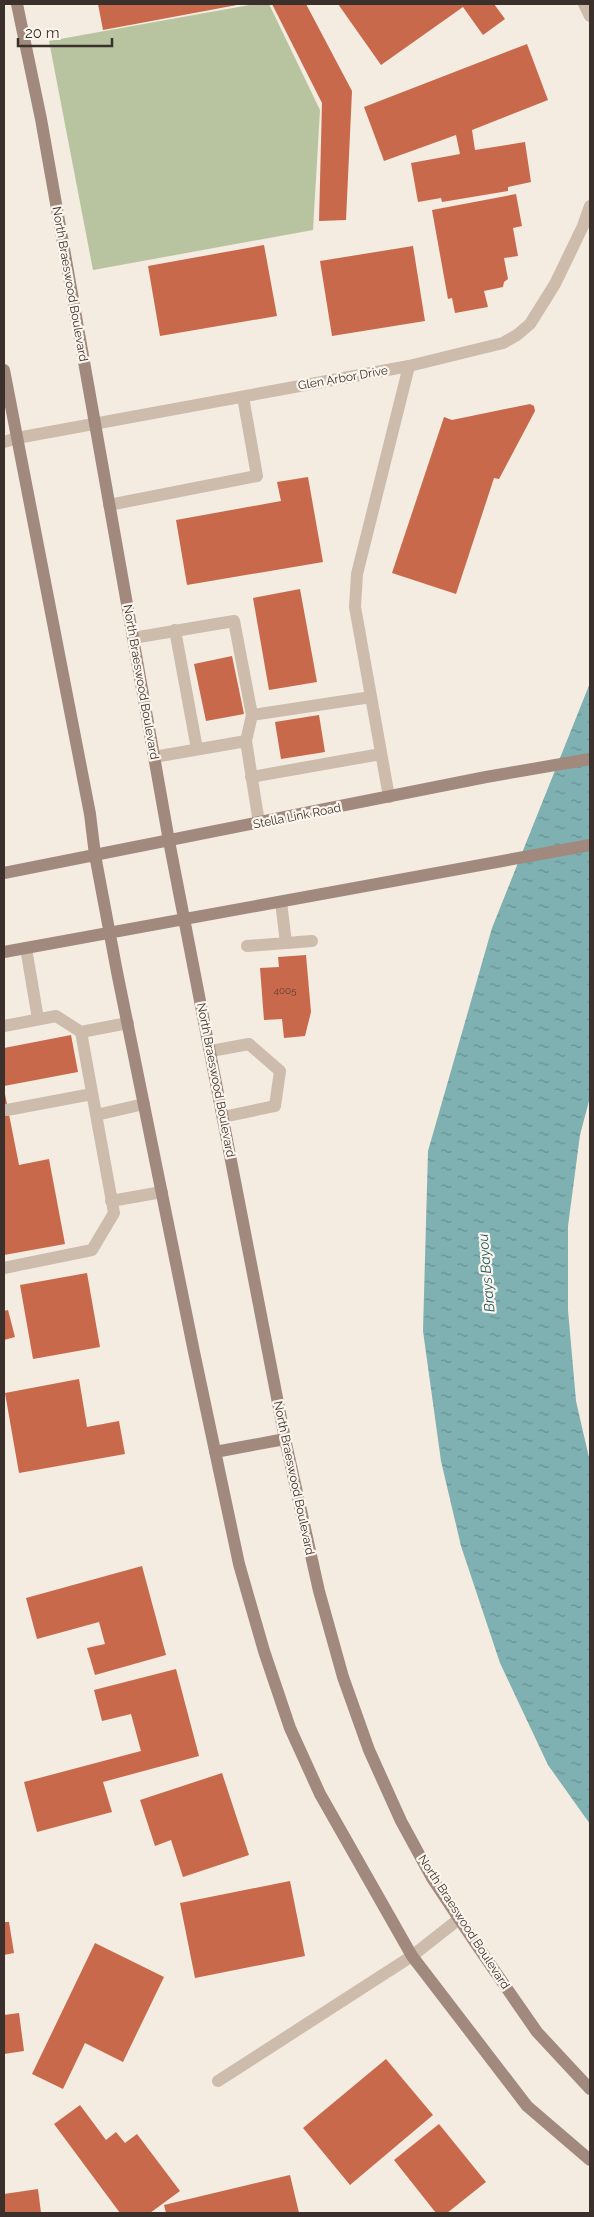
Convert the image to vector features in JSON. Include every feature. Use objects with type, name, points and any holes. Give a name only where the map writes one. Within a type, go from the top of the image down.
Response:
[{"type":"main road","name":"North Braeswood Boulevard","points":[[17,4],[41,119],[169,841],[186,920],[285,1439],[319,1591],[342,1677],[369,1750],[401,1821],[432,1878],[537,2032],[590,2089]]},
{"type":"main road","points":[[4,370],[144,1104],[239,1564],[264,1652],[290,1728],[320,1794],[412,1956],[527,2106],[590,2160]]},
{"type":"main road","name":"Stella Link Road","points":[[4,873],[486,777],[590,759]]},
{"type":"main road","points":[[4,952],[590,845]]},
{"type":"main road","points":[[215,1452],[285,1439]]},
{"type":"street","points":[[584,4],[590,16]]},
{"type":"street","name":"Glen Arbor Drive","points":[[4,442],[409,366],[503,342],[517,335],[530,324],[555,284],[583,226],[590,206]]},
{"type":"street","points":[[389,797],[355,607],[357,574],[409,366]]},
{"type":"street","points":[[109,505],[257,476],[243,397]]},
{"type":"street","points":[[133,638],[234,621],[252,715],[246,741],[259,823]]},
{"type":"street","points":[[175,630],[197,749]]},
{"type":"street","points":[[252,715],[371,697]]},
{"type":"street","points":[[154,757],[246,741]]},
{"type":"street","points":[[251,777],[381,754]]},
{"type":"street","points":[[281,902],[286,943]]},
{"type":"street","points":[[247,946],[312,941]]},
{"type":"street","points":[[26,948],[38,1019]]},
{"type":"street","points":[[4,1026],[56,1016],[81,1032],[128,1023]]},
{"type":"street","points":[[4,1268],[92,1250],[114,1213],[81,1032]]},
{"type":"street","points":[[210,1051],[249,1044],[280,1071],[274,1106],[223,1117]]},
{"type":"street","points":[[7,1110],[92,1094]]},
{"type":"street","points":[[96,1115],[144,1104]]},
{"type":"street","points":[[112,1201],[162,1192]]},
{"type":"street","points":[[218,2081],[412,1956],[460,1919]]},
{"type":"green space","points":[[255,4],[269,4],[320,110],[313,230],[93,270],[49,41]]},
{"type":"water","name":"Brays Bayou","points":[[590,683],[590,1097],[580,1135],[568,1226],[568,1310],[576,1401],[590,1462],[590,1824],[548,1765],[500,1663],[461,1546],[441,1461],[423,1331],[428,1151],[492,928]]},
{"type":"building","points":[[98,4],[237,4],[237,5],[103,30]]},
{"type":"building","points":[[272,4],[306,4],[352,91],[346,220],[319,221],[322,103]]},
{"type":"building","points":[[338,4],[494,4],[505,19],[483,35],[463,7],[381,65]]},
{"type":"building","points":[[527,44],[548,100],[472,130],[475,150],[525,142],[531,182],[508,187],[508,191],[442,202],[441,198],[418,202],[411,163],[460,154],[456,135],[384,161],[364,107]]},
{"type":"building","points":[[516,194],[522,226],[513,228],[518,256],[504,258],[508,279],[504,282],[503,287],[484,291],[488,307],[455,313],[452,298],[448,299],[432,210]]},
{"type":"building","points":[[264,245],[277,316],[160,336],[148,266]]},
{"type":"building","points":[[413,246],[425,321],[332,336],[320,261]]},
{"type":"building","points":[[530,404],[534,406],[535,411],[499,479],[494,478],[456,594],[392,573],[444,417],[452,420]]},
{"type":"building","points":[[308,477],[323,562],[187,585],[176,520],[281,501],[277,482]]},
{"type":"building","points":[[300,589],[317,682],[269,690],[253,598]]},
{"type":"building","points":[[232,656],[244,714],[206,721],[194,664]]},
{"type":"building","points":[[319,715],[325,752],[281,759],[275,722]]},
{"type":"building","points":[[306,955],[311,1012],[305,1036],[284,1038],[282,1019],[264,1020],[260,968],[279,967],[278,957]]},
{"type":"building","points":[[71,1035],[78,1072],[4,1086],[4,1048]]},
{"type":"building","points":[[4,1089],[19,1165],[49,1159],[65,1244],[4,1255]]},
{"type":"building","points":[[87,1273],[100,1347],[33,1359],[20,1285]]},
{"type":"building","points":[[8,1310],[15,1337],[4,1340],[4,1311]]},
{"type":"building","points":[[79,1379],[87,1427],[119,1421],[125,1454],[19,1473],[5,1393]]},
{"type":"building","points":[[142,1566],[166,1655],[95,1675],[87,1648],[105,1644],[99,1622],[37,1639],[26,1598]]},
{"type":"building","points":[[176,1669],[199,1756],[103,1782],[112,1812],[37,1832],[24,1782],[141,1751],[131,1714],[102,1721],[94,1690]]},
{"type":"building","points":[[222,1773],[249,1855],[183,1877],[171,1840],[155,1846],[140,1800]]},
{"type":"building","points":[[290,1881],[305,1956],[195,1978],[180,1903]]},
{"type":"building","points":[[4,1922],[9,1922],[14,1953],[4,1955]]},
{"type":"building","points":[[95,1943],[164,1977],[123,2062],[85,2043],[63,2089],[32,2074]]},
{"type":"building","points":[[19,2013],[24,2051],[4,2054],[4,2015]]},
{"type":"building","points":[[386,2059],[433,2115],[350,2185],[303,2128]]},
{"type":"building","points":[[80,2105],[106,2140],[116,2132],[125,2143],[137,2134],[180,2191],[150,2213],[120,2213],[54,2124]]},
{"type":"building","points":[[439,2124],[486,2182],[447,2213],[436,2213],[394,2160]]},
{"type":"building","points":[[290,2175],[299,2213],[166,2213],[164,2205]]},
{"type":"building","points":[[38,2189],[41,2213],[4,2213],[4,2194]]}]
